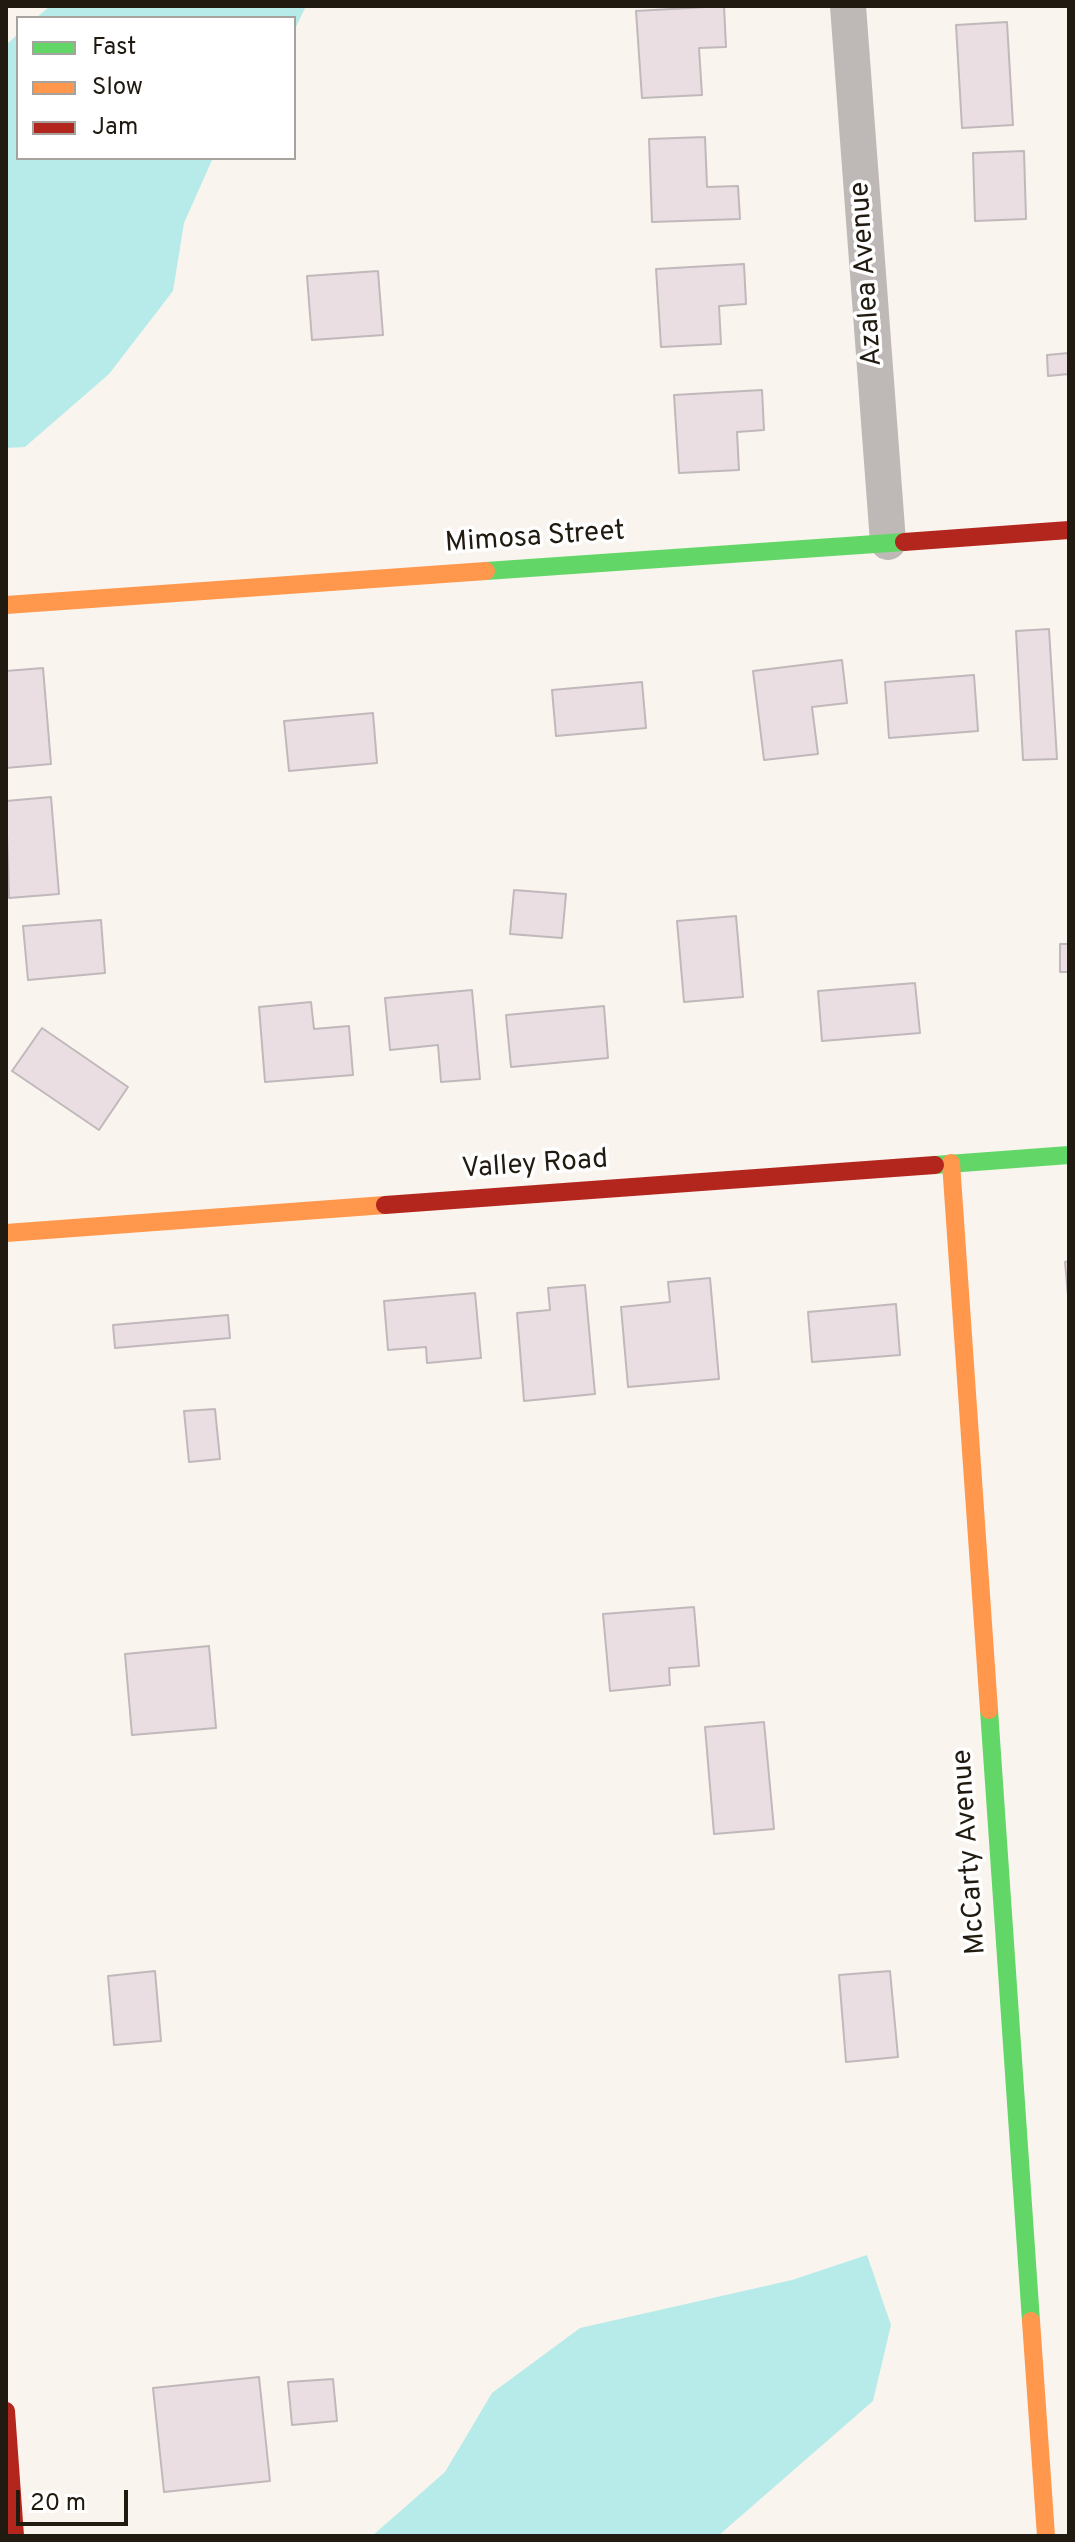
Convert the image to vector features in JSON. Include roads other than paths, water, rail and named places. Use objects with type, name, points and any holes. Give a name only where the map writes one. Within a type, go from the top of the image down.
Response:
[{"type":"street","name":"Azalea Avenue","points":[[848,6],[888,542]]},
{"type":"street","name":"Mimosa Street","points":[[6,605],[1069,530]]},
{"type":"street","name":"Valley Road","points":[[6,1233],[1069,1155]]},
{"type":"street","name":"McCarty Avenue","points":[[951,1163],[1046,2536]]},
{"type":"street","points":[[6,2411],[15,2536]]},
{"type":"water","points":[[50,6],[306,6],[296,27],[296,16],[38,16]]},
{"type":"water","points":[[16,36],[16,160],[212,160],[184,223],[173,291],[109,374],[25,447],[6,448],[6,45]]},
{"type":"water","points":[[867,2255],[891,2325],[873,2401],[718,2536],[372,2536],[445,2472],[492,2393],[580,2328],[792,2280]]}]
